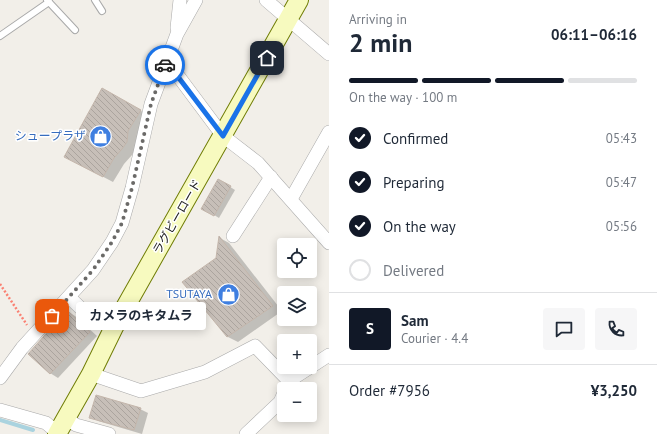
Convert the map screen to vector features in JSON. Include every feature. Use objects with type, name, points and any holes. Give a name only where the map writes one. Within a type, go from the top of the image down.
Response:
[{"type":"street","points":[[177,34],[180,0]]},
{"type":"street","points":[[0,378],[22,348],[93,270],[112,242],[122,223],[132,188],[151,104],[177,34],[196,0]]},
{"type":"street","points":[[266,0],[329,54]]},
{"type":"street","name":"ラグビーロード","points":[[60,430],[91,374],[114,327],[299,0]]},
{"type":"street","points":[[166,61],[223,136],[258,162],[329,243]]},
{"type":"street","points":[[291,199],[329,132]]},
{"type":"street","points":[[233,236],[271,177]]},
{"type":"street","points":[[69,297],[93,320]]},
{"type":"street","points":[[91,374],[141,391],[205,372],[255,346],[282,382]]},
{"type":"street","points":[[294,382],[329,355]]},
{"type":"street","points":[[246,434],[277,405]]},
{"type":"street","points":[[0,410],[46,423],[60,430],[76,425],[109,434]]},
{"type":"lane","points":[[95,0],[102,11]]},
{"type":"lane","points":[[0,36],[48,1],[75,30]]},
{"type":"path","points":[[0,284],[34,335]]},
{"type":"building","name":"シュープラザ","points":[[102,88],[141,110],[128,131],[127,142],[114,158],[103,177],[64,157]]},
{"type":"building","points":[[218,179],[231,186],[214,216],[201,209]]},
{"type":"building","name":"TSUTAYA","points":[[219,236],[273,306],[227,337],[182,282],[216,258]]},
{"type":"building","points":[[67,310],[90,332],[50,374],[28,354]]},
{"type":"building","points":[[96,395],[141,408],[134,430],[89,418]]},
{"type":"waterway","points":[[0,420],[33,430]]},
{"type":"way so far","points":[[52,316],[93,270],[112,242],[122,223],[132,188],[151,104],[165,65]]},
{"type":"place","name":"シュープラザ","points":[[101,136]]},
{"type":"place","name":"TSUTAYA","points":[[228,294]]},
{"type":"place","name":"カメラのキタムラ","points":[[52,316]]},
{"type":"route","points":[[165,65],[166,61],[223,136],[267,58]]}]
